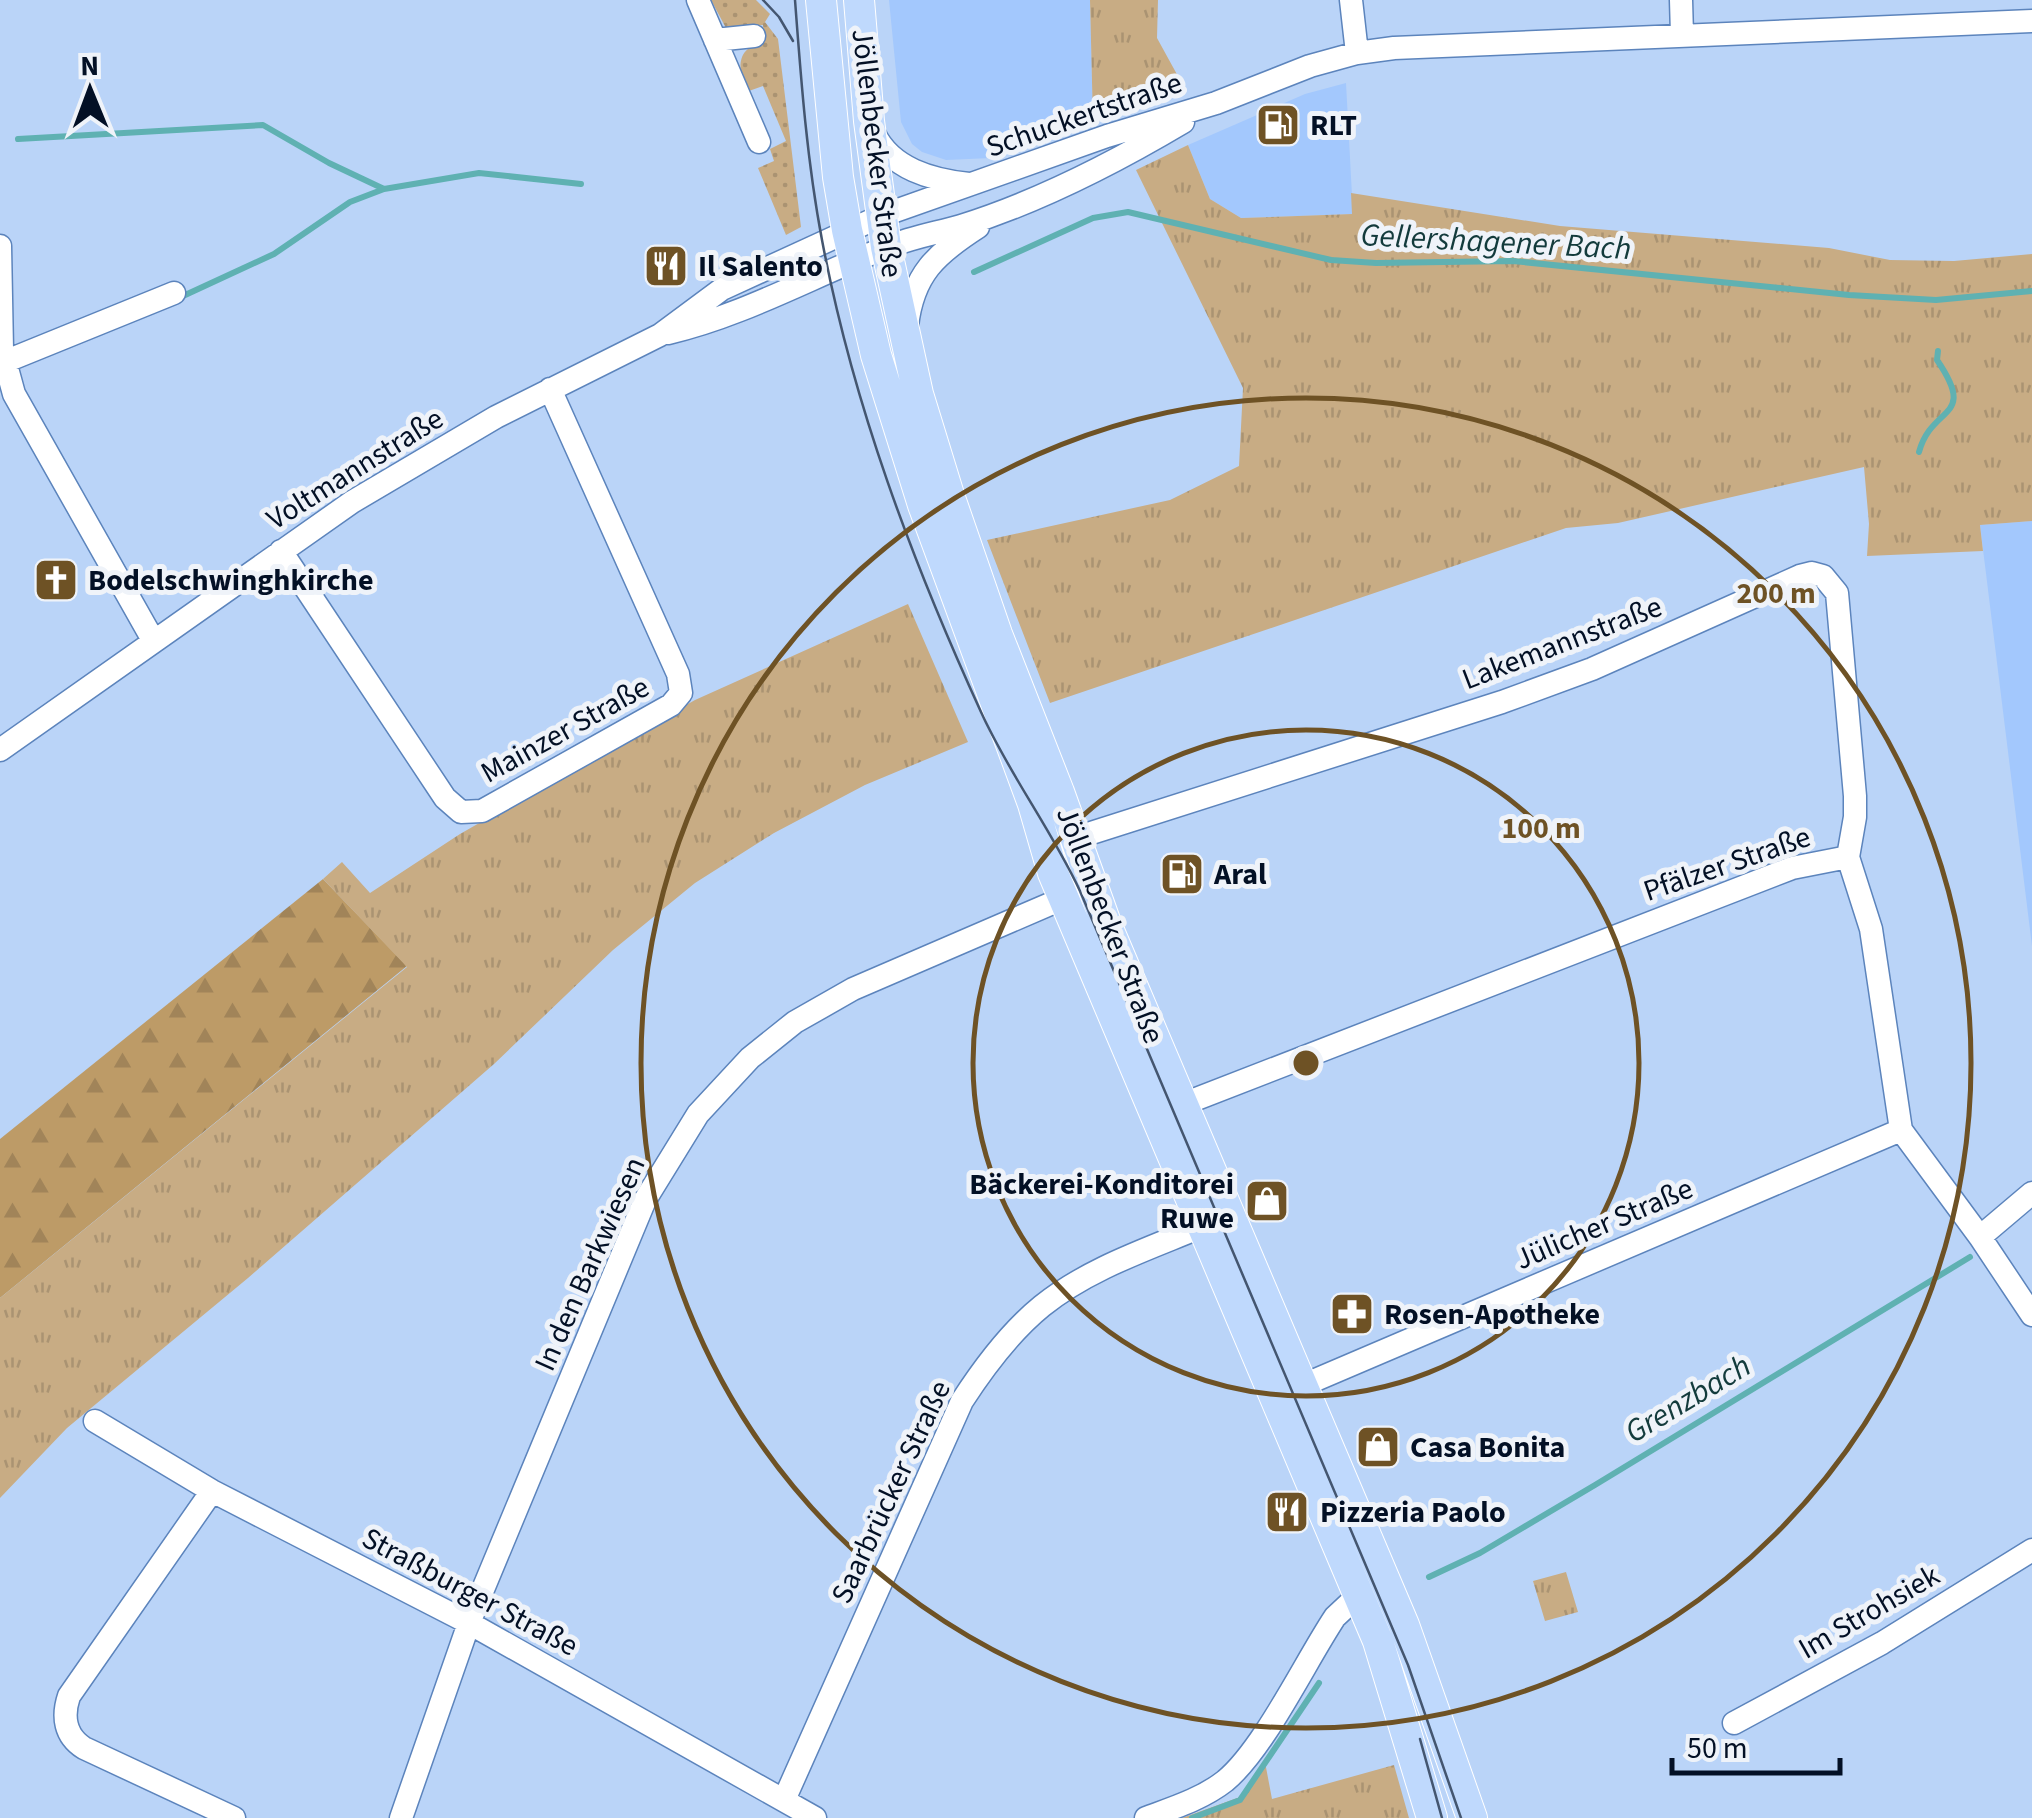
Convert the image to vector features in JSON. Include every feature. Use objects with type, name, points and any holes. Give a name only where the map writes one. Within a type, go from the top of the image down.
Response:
[{"type":"main road","name":"Jöllenbecker Straße","points":[[821,0],[830,114],[854,262],[902,443],[1033,804],[1044,848],[1063,898],[1168,1110],[1373,1592],[1422,1672],[1472,1818]]},
{"type":"main road","name":"Jöllenbecker Straße","points":[[859,0],[869,121],[886,248],[931,438],[977,578],[1093,885],[1168,1110]]},
{"type":"main road","name":"Jöllenbecker Straße","points":[[1373,1592],[1387,1664],[1432,1818]]},
{"type":"street","points":[[698,0],[759,142]]},
{"type":"street","points":[[1351,0],[1357,53]]},
{"type":"street","points":[[1681,0],[1682,35]]},
{"type":"street","name":"Schuckertstraße","points":[[847,230],[1107,136],[1216,103],[1281,76],[1357,53],[2025,14]]},
{"type":"street","points":[[716,40],[754,36]]},
{"type":"street","name":"Schuckertstraße","points":[[854,262],[963,225],[1117,160],[1216,103]]},
{"type":"street","name":"Schuckertstraße","points":[[869,121],[889,157],[942,181],[972,184]]},
{"type":"street","name":"Schuckertstraße","points":[[909,354],[907,325],[912,296],[931,262],[1009,207]]},
{"type":"street","name":"Voltmannstraße","points":[[660,335],[722,289],[847,230]]},
{"type":"street","points":[[0,246],[2,347],[21,410],[153,640]]},
{"type":"street","name":"Voltmannstraße","points":[[0,750],[281,551],[424,458],[660,335],[733,314],[854,262]]},
{"type":"street","points":[[2,347],[174,293]]},
{"type":"street","name":"Mainzer Straße","points":[[281,551],[445,798],[461,812],[482,811],[672,705],[680,693],[678,674],[550,389]]},
{"type":"street","name":"Lakemannstraße","points":[[1044,848],[1502,702],[1592,669],[1812,573],[1823,576],[1837,593],[1855,817],[1848,857]]},
{"type":"street","name":"Pfälzer Straße","points":[[1168,1110],[1792,868],[1848,857],[1871,928],[1901,1130],[2032,1315]]},
{"type":"street","name":"In den Barkwiesen","points":[[401,1818],[469,1623],[646,1200],[698,1114],[750,1058],[795,1022],[852,989],[1093,885]]},
{"type":"street","name":"Jülicher Straße","points":[[1288,1392],[1901,1130]]},
{"type":"street","points":[[1980,1238],[2032,1194]]},
{"type":"street","name":"Saarbrücker Straße","points":[[784,1800],[962,1401],[988,1362],[1043,1306],[1116,1262],[1215,1221]]},
{"type":"street","name":"Straßburger Straße","points":[[95,1421],[212,1491],[469,1623],[815,1818]]},
{"type":"street","points":[[212,1491],[69,1696],[66,1724],[71,1737],[84,1748],[234,1818]]},
{"type":"street","name":"Im Strohsiek","points":[[1734,1723],[1882,1643],[2032,1550]]},
{"type":"street","points":[[1146,1818],[1189,1802],[1234,1771],[1258,1742],[1334,1617],[1373,1592]]},
{"type":"shaded area","points":[[889,0],[1090,0],[1093,123],[991,158],[946,160],[922,152],[912,144],[901,122]]},
{"type":"shaded area","points":[[1346,83],[1353,214],[1241,218],[1210,199],[1188,145],[1305,94]]},
{"type":"shaded area","points":[[2032,521],[2032,946],[1980,525]]},
{"type":"green space","points":[[711,0],[756,0],[770,14],[765,22],[778,39],[801,227],[786,235],[758,168],[774,161],[770,149],[786,141],[763,86],[746,92],[741,75],[743,54],[764,43],[763,25],[726,28]]},
{"type":"green space","points":[[1090,0],[1158,0],[1157,38],[1185,89],[1093,123]]},
{"type":"green space","points":[[1188,145],[1210,199],[1241,218],[1352,214],[1351,193],[1560,226],[1829,248],[1890,260],[1954,261],[2032,254],[2032,521],[1980,525],[1983,551],[1867,556],[1869,524],[1864,467],[1618,523],[1566,528],[1050,703],[987,540],[1170,500],[1239,466],[1243,388],[1136,170]]},
{"type":"green space","points":[[908,604],[968,742],[865,785],[774,833],[695,883],[613,950],[494,1064],[248,1278],[67,1428],[0,1498],[0,1298],[407,967],[323,879],[342,862],[370,893],[460,834],[695,700]]},
{"type":"green space","points":[[323,879],[407,966],[0,1298],[0,1139]]},
{"type":"green space","points":[[1566,1572],[1578,1612],[1545,1621],[1533,1581]]},
{"type":"green space","points":[[1265,1762],[1272,1799],[1394,1765],[1409,1818],[1182,1818],[1240,1797]]},
{"type":"waterway","points":[[18,139],[263,125],[384,189]]},
{"type":"waterway","name":"Gellershagener Bach","points":[[183,296],[274,254],[350,202],[384,189],[479,173],[581,184]]},
{"type":"waterway","name":"Gellershagener Bach","points":[[974,272],[1093,218],[1128,212],[1331,260],[1513,261],[1849,295],[1936,300],[2032,291]]},
{"type":"waterway","points":[[1919,452],[1925,437],[1953,403],[1949,379],[1937,360],[1938,351]]},
{"type":"waterway","name":"Grenzbach","points":[[1429,1577],[1480,1553],[1595,1485],[1970,1257]]},
{"type":"waterway","name":"Grenzbach","points":[[1192,1818],[1240,1800],[1319,1683]]},
{"type":"tram line","points":[[763,0],[793,41]]},
{"type":"tram line","points":[[795,0],[808,150],[822,240],[850,362],[887,481],[992,735],[1080,891],[1408,1665],[1461,1818]]},
{"type":"tram line","points":[[1420,1739],[1442,1818]]},
{"type":"place","name":"RLT","points":[[1278,125]]},
{"type":"place","name":"Il Salento","points":[[666,266]]},
{"type":"place","name":"Bodelschwinghkirche","points":[[56,580]]},
{"type":"place","name":"Aral","points":[[1182,874]]},
{"type":"place","name":"Bäckerei-Konditorei Ruwe","points":[[1267,1201]]},
{"type":"place","name":"Rosen-Apotheke","points":[[1352,1314]]},
{"type":"place","name":"Casa Bonita","points":[[1378,1447]]},
{"type":"place","name":"Pizzeria Paolo","points":[[1287,1512]]}]
